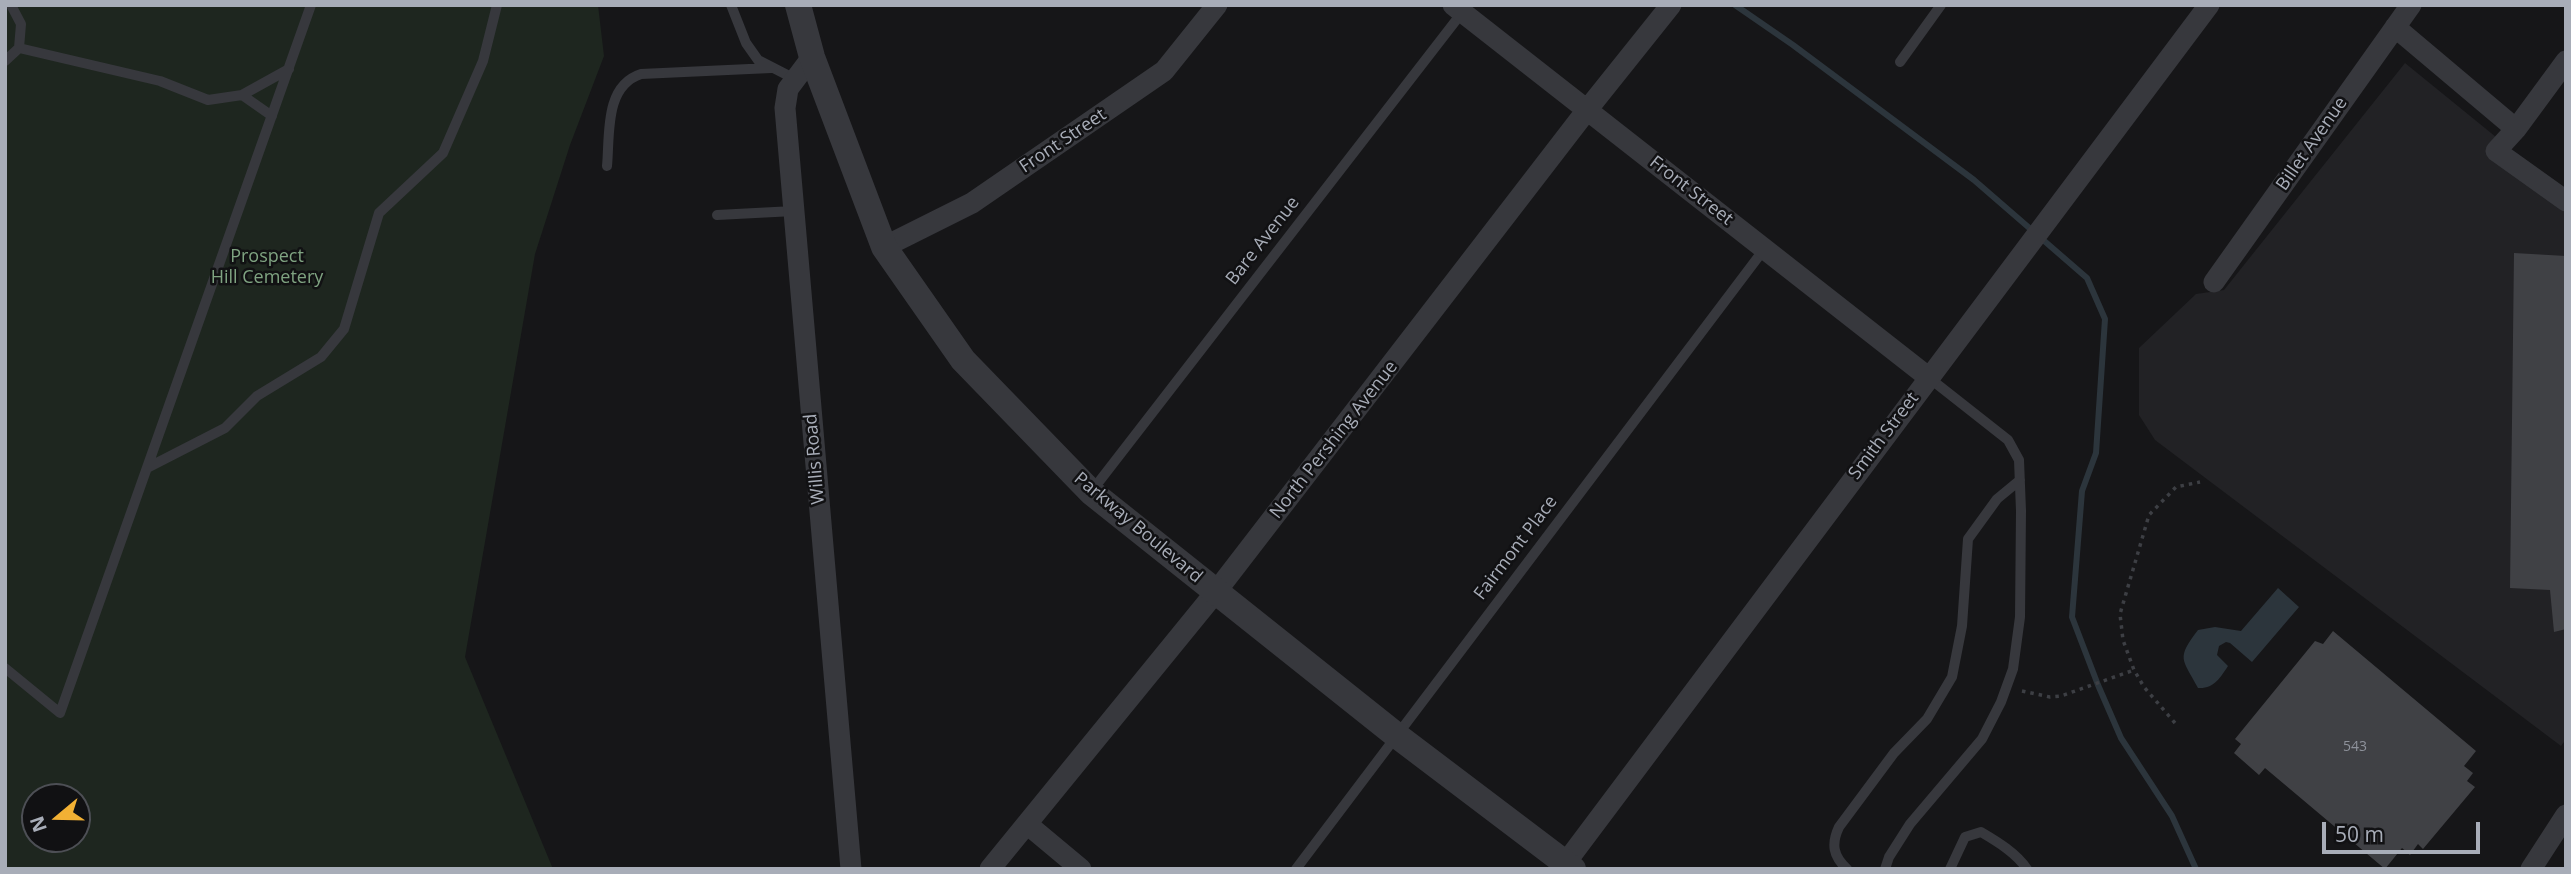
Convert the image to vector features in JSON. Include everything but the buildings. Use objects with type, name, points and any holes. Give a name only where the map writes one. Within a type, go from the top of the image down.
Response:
[{"type":"street","name":"Parkway Boulevard","points":[[798,5],[812,58],[884,247],[963,360],[1091,492],[1396,736],[1566,867]]},
{"type":"street","name":"Smith Street","points":[[1566,867],[1928,377],[2208,5]]},
{"type":"street","name":"Billet Avenue","points":[[2214,282],[2411,5]]},
{"type":"street","name":"North Pershing Avenue","points":[[990,869],[1215,593],[1587,110],[1671,6]]},
{"type":"street","name":"Front Street","points":[[884,247],[972,203],[1164,71],[1212,7]]},
{"type":"street","name":"Front Street","points":[[1461,7],[1587,110],[1928,377]]},
{"type":"street","points":[[2395,27],[2516,129]]},
{"type":"street","name":"Willis Road","points":[[812,58],[788,89],[785,108],[851,869]]},
{"type":"street","points":[[2566,61],[2516,129],[2496,151],[2566,201]]},
{"type":"street","points":[[2531,869],[2566,815]]},
{"type":"street","points":[[1027,824],[1082,869]]},
{"type":"lane","points":[[5,61],[19,48],[21,24],[11,5]]},
{"type":"lane","points":[[5,668],[60,713],[311,5]]},
{"type":"lane","points":[[147,468],[225,428],[257,396],[321,357],[344,330],[379,213],[443,153],[483,61],[497,5]]},
{"type":"lane","points":[[731,5],[746,43],[758,60],[795,79]]},
{"type":"lane","points":[[1900,62],[1941,5]]},
{"type":"lane","name":"Bare Avenue","points":[[1091,492],[1461,7]]},
{"type":"lane","points":[[19,48],[160,81],[208,100],[242,95],[289,69]]},
{"type":"lane","points":[[607,166],[612,106],[626,80],[640,74],[771,68]]},
{"type":"lane","points":[[242,95],[272,116]]},
{"type":"lane","points":[[717,215],[794,211]]},
{"type":"lane","name":"Fairmont Place","points":[[1296,869],[1765,248]]},
{"type":"lane","points":[[1885,869],[1889,857],[1910,824],[1982,739],[2001,702],[2013,669],[2020,617],[2019,460],[2008,440],[1928,377]]},
{"type":"lane","points":[[1847,869],[1836,857],[1834,838],[1894,753],[1927,719],[1952,677],[1962,625],[1968,539],[1997,499],[2020,480]]},
{"type":"lane","points":[[1950,869],[1965,838],[1981,832],[2016,856],[2027,869]]},
{"type":"lane","points":[[2010,869],[2016,856]]},
{"type":"path","points":[[2175,723],[2144,687],[2134,670],[2123,640],[2120,614],[2149,514],[2176,487],[2200,482]]},
{"type":"path","points":[[2007,685],[2050,697],[2083,690],[2134,670]]},
{"type":"shaded area","points":[[2405,63],[2566,194],[2566,739],[2561,746],[2155,440],[2139,415],[2139,348],[2196,294],[2224,290]]},
{"type":"shaded area","points":[[2278,588],[2299,607],[2252,662],[2230,643],[2219,646],[2217,655],[2228,666],[2212,685],[2198,688],[2185,664],[2184,653],[2198,630],[2215,627],[2241,631]]},
{"type":"green space","name":"Prospect Hill Cemetery","points":[[5,5],[598,5],[604,56],[570,145],[535,254],[465,657],[553,869],[5,869]]},
{"type":"waterway","points":[[1735,5],[1974,180],[2087,278],[2105,319],[2096,453],[2082,491],[2072,617],[2121,738],[2172,816],[2196,869]]}]
